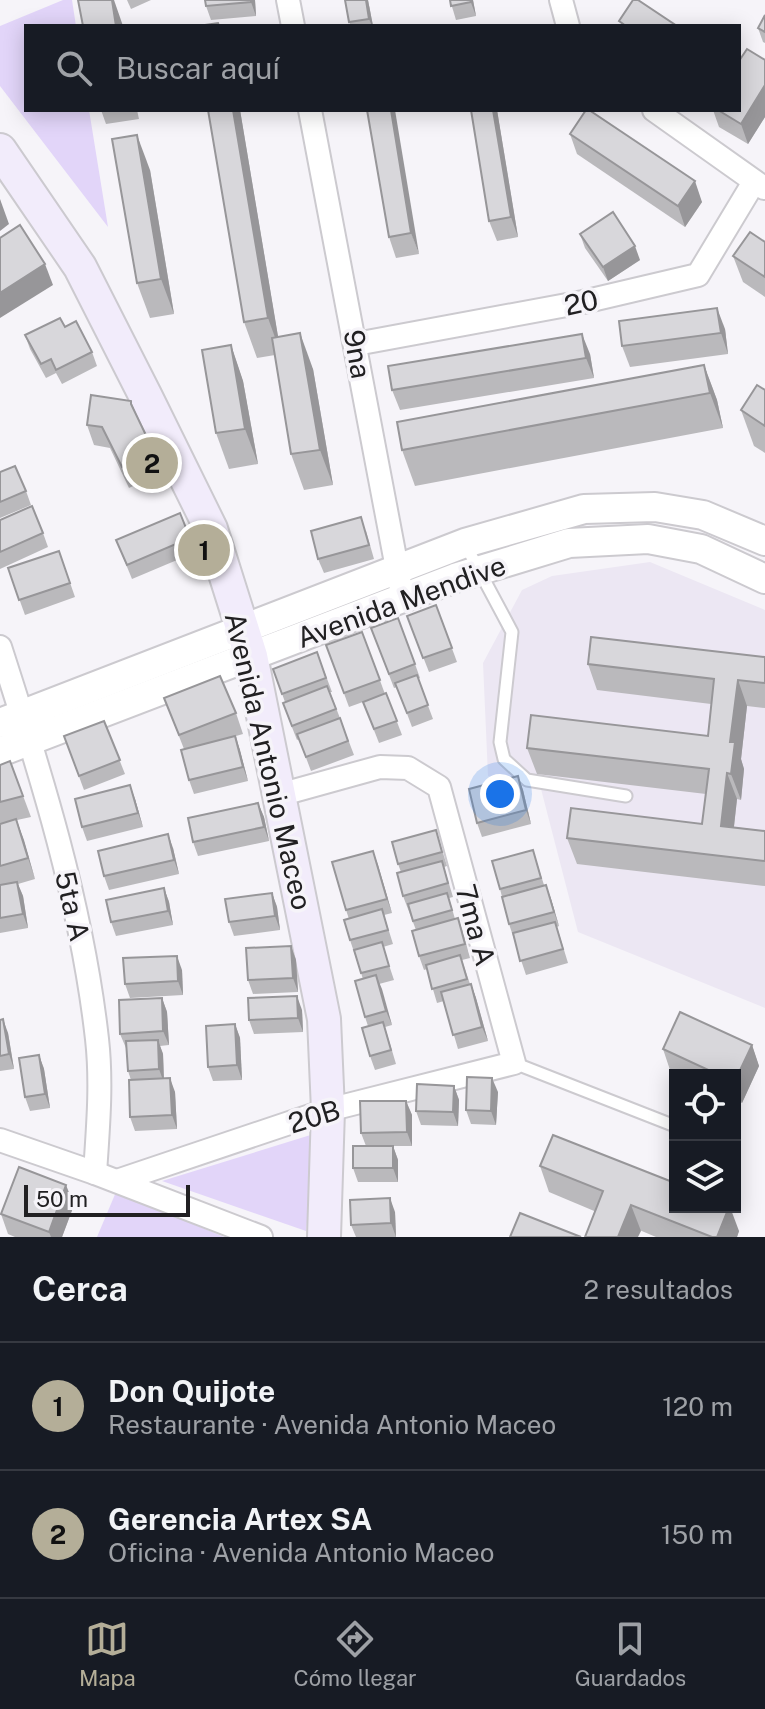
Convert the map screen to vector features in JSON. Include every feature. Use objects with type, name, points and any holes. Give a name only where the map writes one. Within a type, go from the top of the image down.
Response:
[{"type":"main road","name":"Avenida Antonio Maceo","points":[[0,150],[80,267],[146,397],[211,529],[246,642],[324,1019],[328,1110],[324,1237]]},
{"type":"street","points":[[288,0],[293,24]]},
{"type":"street","points":[[561,0],[567,24]]},
{"type":"street","name":"9na","points":[[310,112],[396,570],[404,598]]},
{"type":"street","points":[[657,112],[760,185]]},
{"type":"street","name":"20","points":[[356,344],[583,302],[698,275],[760,185]]},
{"type":"street","name":"Avenida Mendive","points":[[246,642],[396,570],[465,543],[584,509],[655,507],[703,515],[765,541]]},
{"type":"street","name":"Avenida Mendive","points":[[0,752],[17,726],[246,642],[404,598],[480,570],[569,543],[648,539],[701,549],[765,579]]},
{"type":"street","name":"5ta A","points":[[0,647],[17,726],[59,847],[85,957],[97,1041],[100,1111],[95,1173]]},
{"type":"street","name":"7ma A","points":[[279,795],[380,767],[408,768],[439,787],[514,1063]]},
{"type":"street","name":"20B","points":[[117,1181],[328,1110],[514,1063]]},
{"type":"street","points":[[0,1140],[261,1237]]},
{"type":"lane","points":[[465,543],[512,632],[500,742],[504,759],[527,780],[626,796]]},
{"type":"lane","points":[[514,1063],[669,1124]]},
{"type":"shaded area","points":[[63,0],[72,0],[76,24],[24,24],[24,112],[89,112],[108,227],[0,86],[0,26]]},
{"type":"shaded area","points":[[650,562],[765,610],[765,1008],[578,932],[541,789],[488,776],[483,663],[522,590],[552,576]]},
{"type":"shaded area","points":[[317,1133],[306,1231],[162,1181]]},
{"type":"shaded area","points":[[116,1192],[224,1237],[97,1237]]},
{"type":"building","points":[[78,0],[112,0],[116,24],[83,24]]},
{"type":"building","points":[[205,0],[251,0],[251,2],[206,6]]},
{"type":"building","points":[[345,0],[366,0],[369,19],[349,22]]},
{"type":"building","points":[[450,0],[470,0],[471,2],[451,6]]},
{"type":"building","points":[[633,0],[638,0],[674,24],[623,24],[619,21]]},
{"type":"building","points":[[765,15],[765,32],[758,28]]},
{"type":"building","points":[[747,49],[765,60],[765,85],[741,124],[721,112],[741,112],[741,58]]},
{"type":"building","points":[[208,112],[233,112],[268,318],[244,322]]},
{"type":"building","points":[[367,112],[391,112],[411,233],[389,237]]},
{"type":"building","points":[[471,112],[493,112],[511,217],[489,221]]},
{"type":"building","points":[[585,112],[592,112],[695,181],[678,206],[570,134]]},
{"type":"building","points":[[137,135],[161,279],[137,283],[112,139]]},
{"type":"building","points":[[613,212],[635,246],[603,267],[580,234]]},
{"type":"building","points":[[20,225],[45,264],[0,293],[0,238]]},
{"type":"building","points":[[750,232],[765,242],[765,277],[733,256]]},
{"type":"building","points":[[717,308],[721,333],[622,346],[619,321]]},
{"type":"building","points":[[60,318],[65,327],[76,321],[92,352],[56,370],[51,359],[41,364],[25,335]]},
{"type":"building","points":[[300,333],[320,450],[291,454],[272,338]]},
{"type":"building","points":[[582,334],[586,358],[392,390],[388,366]]},
{"type":"building","points":[[231,345],[245,429],[216,433],[202,350]]},
{"type":"building","points":[[704,365],[710,393],[402,450],[397,422]]},
{"type":"building","points":[[757,385],[765,390],[765,426],[741,410]]},
{"type":"building","points":[[91,395],[131,401],[154,452],[122,467],[102,427],[87,425]]},
{"type":"building","points":[[15,466],[26,491],[0,502],[0,472]]},
{"type":"building","points":[[32,506],[43,533],[0,552],[0,520]]},
{"type":"building","points":[[180,513],[190,538],[127,565],[116,540]]},
{"type":"building","points":[[361,517],[369,545],[318,559],[311,531]]},
{"type":"building","points":[[59,551],[70,583],[19,600],[8,568]]},
{"type":"building","points":[[436,605],[452,648],[423,658],[407,616]]},
{"type":"building","points":[[398,618],[415,664],[389,674],[371,628]]},
{"type":"building","points":[[362,632],[380,680],[344,693],[326,645]]},
{"type":"building","points":[[591,637],[765,657],[765,683],[738,680],[730,742],[735,742],[731,774],[727,773],[721,826],[765,831],[765,861],[567,838],[571,808],[702,824],[709,769],[527,748],[531,715],[708,736],[714,679],[588,664]]},
{"type":"building","points":[[317,652],[326,678],[282,694],[273,669]]},
{"type":"building","points":[[417,675],[428,705],[407,713],[395,683]]},
{"type":"building","points":[[220,676],[236,713],[179,735],[164,698]]},
{"type":"building","points":[[327,686],[336,709],[292,726],[283,703]]},
{"type":"building","points":[[386,693],[397,721],[374,729],[363,702]]},
{"type":"building","points":[[340,718],[348,741],[306,757],[297,734]]},
{"type":"building","points":[[104,721],[120,760],[79,776],[64,736]]},
{"type":"building","points":[[235,736],[243,767],[189,780],[181,750]]},
{"type":"building","points":[[10,761],[23,796],[0,802],[0,765]]},
{"type":"building","points":[[518,776],[526,810],[477,823],[469,789]]},
{"type":"building","points":[[130,785],[138,813],[82,827],[75,799]]},
{"type":"building","points":[[258,803],[264,827],[193,842],[188,818]]},
{"type":"building","points":[[16,819],[28,858],[0,866],[0,824]]},
{"type":"building","points":[[436,830],[442,852],[398,864],[392,842]]},
{"type":"building","points":[[168,834],[174,860],[104,876],[98,851]]},
{"type":"building","points":[[533,850],[541,878],[500,889],[492,861]]},
{"type":"building","points":[[373,851],[387,899],[346,910],[332,862]]},
{"type":"building","points":[[442,861],[448,883],[403,896],[397,873]]},
{"type":"building","points":[[17,882],[23,914],[0,918],[0,885]]},
{"type":"building","points":[[546,885],[554,912],[509,924],[502,897]]},
{"type":"building","points":[[164,888],[168,911],[111,922],[106,900]]},
{"type":"building","points":[[272,893],[275,916],[229,922],[225,899]]},
{"type":"building","points":[[447,893],[452,910],[413,921],[408,904]]},
{"type":"building","points":[[382,909],[388,930],[350,940],[344,920]]},
{"type":"building","points":[[458,918],[465,944],[419,956],[412,931]]},
{"type":"building","points":[[555,922],[563,949],[520,961],[513,933]]},
{"type":"building","points":[[382,942],[389,966],[361,973],[354,950]]},
{"type":"building","points":[[291,946],[293,978],[248,980],[246,948]]},
{"type":"building","points":[[460,955],[467,979],[432,989],[426,965]]},
{"type":"building","points":[[177,956],[178,981],[125,984],[123,958]]},
{"type":"building","points":[[376,975],[386,1011],[365,1017],[355,981]]},
{"type":"building","points":[[471,984],[482,1027],[453,1035],[441,992]]},
{"type":"building","points":[[297,996],[298,1018],[249,1020],[248,998]]},
{"type":"building","points":[[162,998],[163,1031],[120,1034],[119,1000]]},
{"type":"building","points":[[680,1012],[752,1045],[741,1069],[706,1069],[663,1049]]},
{"type":"building","points":[[3,1019],[9,1054],[0,1056],[0,1020]]},
{"type":"building","points":[[383,1022],[391,1050],[370,1056],[362,1028]]},
{"type":"building","points":[[235,1024],[237,1065],[208,1067],[206,1026]]},
{"type":"building","points":[[158,1040],[159,1069],[128,1071],[126,1041]]},
{"type":"building","points":[[39,1055],[45,1094],[25,1097],[19,1058]]},
{"type":"building","points":[[467,1077],[492,1078],[491,1111],[466,1110]]},
{"type":"building","points":[[170,1078],[172,1115],[130,1117],[129,1080]]},
{"type":"building","points":[[417,1084],[454,1086],[453,1112],[416,1111]]},
{"type":"building","points":[[360,1101],[406,1101],[407,1132],[361,1133]]},
{"type":"building","points":[[553,1135],[669,1181],[669,1213],[727,1213],[717,1237],[712,1237],[631,1205],[618,1237],[585,1237],[603,1191],[540,1166]]},
{"type":"building","points":[[353,1146],[393,1146],[393,1168],[353,1168]]},
{"type":"building","points":[[19,1167],[66,1185],[49,1232],[1,1214]]},
{"type":"building","points":[[390,1198],[391,1223],[351,1225],[350,1200]]},
{"type":"building","points":[[520,1213],[581,1237],[510,1237]]},
{"type":"place","name":"Gerencia Artex SA","points":[[152,463]]},
{"type":"place","name":"Don Quijote","points":[[204,550]]}]
